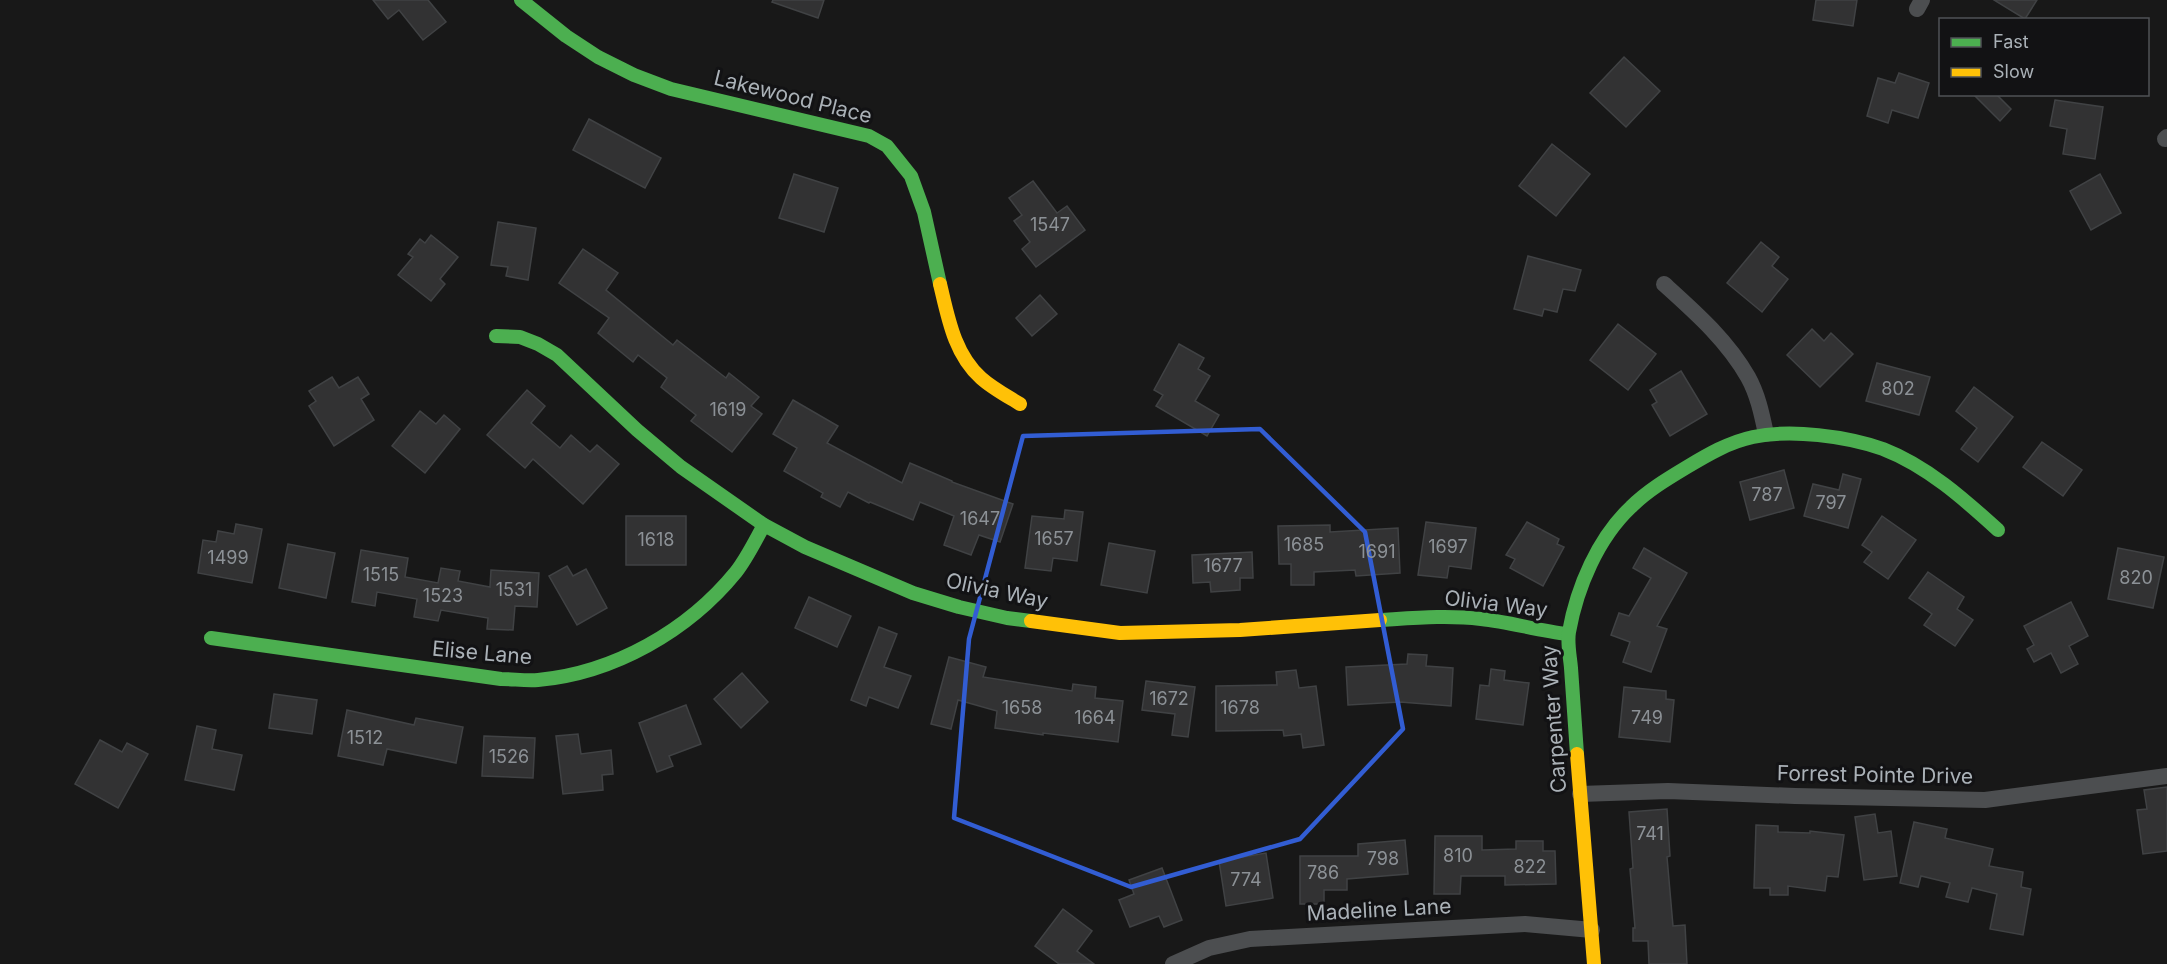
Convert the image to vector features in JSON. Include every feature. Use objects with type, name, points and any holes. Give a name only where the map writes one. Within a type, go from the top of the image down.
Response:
[{"type":"street","name":"Lakewood Place","points":[[520,0],[566,36],[598,57],[633,75],[671,88],[869,136],[887,146],[911,176],[915,185],[924,212],[950,327],[958,345],[981,378],[1020,404]]},
{"type":"street","points":[[1664,284],[1710,326],[1748,377],[1760,406],[1767,434]]},
{"type":"street","name":"Olivia Way","points":[[496,336],[520,337],[557,355],[637,430],[681,467],[764,525],[842,563],[913,593],[983,613],[1120,633],[1240,630],[1446,616],[1484,619],[1568,634]]},
{"type":"street","name":"Carpenter Way","points":[[1594,964],[1568,634],[1576,601],[1589,568],[1612,528],[1629,507],[1700,460],[1737,441],[1767,434],[1817,435],[1845,439],[1908,460],[1973,507],[1998,530]]},
{"type":"street","name":"Elise Lane","points":[[211,638],[501,679],[537,680],[561,676],[617,660],[689,619],[736,572],[764,525]]},
{"type":"street","name":"Forrest Pointe Drive","points":[[1580,794],[1668,791],[1985,800],[2167,776]]},
{"type":"street","name":"Madeline Lane","points":[[1173,964],[1209,948],[1250,939],[1525,924],[1592,930]]},
{"type":"highlighted area","points":[[1260,429],[1365,532],[1403,729],[1300,839],[1131,887],[954,818],[969,639],[1023,436]]},
{"type":"building","points":[[373,0],[428,0],[446,22],[423,40],[399,10],[388,19]]},
{"type":"building","points":[[773,0],[824,0],[818,18],[772,2]]},
{"type":"building","points":[[1816,0],[1857,0],[1853,26],[1813,20]]},
{"type":"building","points":[[1994,0],[2037,0],[2026,18]]},
{"type":"building","points":[[1624,57],[1660,91],[1626,127],[1590,93]]},
{"type":"building","points":[[1899,73],[1929,83],[1918,118],[1892,110],[1888,123],[1867,116],[1878,78],[1895,83]]},
{"type":"building","points":[[1975,96],[1998,96],[2011,109],[2000,121]]},
{"type":"building","points":[[2055,100],[2103,107],[2095,159],[2063,154],[2067,129],[2050,126]]},
{"type":"building","points":[[589,119],[661,158],[645,188],[573,150]]},
{"type":"building","points":[[1552,144],[1590,174],[1556,216],[1519,186]]},
{"type":"building","points":[[794,174],[838,188],[824,232],[779,218]]},
{"type":"building","points":[[2100,174],[2121,213],[2091,230],[2070,191]]},
{"type":"building","points":[[1033,181],[1057,213],[1067,206],[1085,230],[1036,267],[1022,249],[1030,242],[1014,221],[1022,215],[1009,198]]},
{"type":"building","points":[[498,222],[536,228],[528,280],[506,276],[508,267],[491,265]]},
{"type":"building","points":[[431,235],[458,257],[440,279],[445,284],[431,301],[398,275],[413,257],[408,254],[420,239],[425,243]]},
{"type":"building","points":[[1761,242],[1779,257],[1772,266],[1788,279],[1762,312],[1727,283]]},
{"type":"building","points":[[583,249],[618,273],[606,290],[673,345],[677,340],[726,378],[729,373],[759,397],[751,406],[762,414],[732,452],[691,421],[696,415],[661,387],[667,378],[638,355],[633,362],[598,333],[609,318],[559,283]]},
{"type":"building","points":[[1528,256],[1581,270],[1575,291],[1563,289],[1557,312],[1544,309],[1542,316],[1514,309]]},
{"type":"building","points":[[1040,295],[1057,314],[1032,336],[1016,318]]},
{"type":"building","points":[[1618,324],[1656,354],[1628,390],[1590,360]]},
{"type":"building","points":[[1812,329],[1824,341],[1831,333],[1853,354],[1820,387],[1787,355]]},
{"type":"building","points":[[1179,344],[1204,358],[1198,369],[1210,376],[1195,401],[1219,415],[1207,436],[1156,406],[1163,395],[1154,390]]},
{"type":"building","points":[[1877,363],[1930,377],[1919,415],[1866,401]]},
{"type":"building","points":[[1681,371],[1707,414],[1670,436],[1652,405],[1657,402],[1650,390]]},
{"type":"building","points":[[332,377],[339,388],[358,377],[369,394],[361,399],[374,420],[334,446],[309,406],[316,401],[309,391]]},
{"type":"building","points":[[1974,387],[2013,417],[1978,462],[1961,449],[1977,428],[1956,411]]},
{"type":"building","points":[[527,390],[545,406],[531,423],[560,448],[571,435],[590,452],[597,445],[619,464],[583,504],[533,459],[525,468],[487,435]]},
{"type":"building","points":[[793,400],[838,426],[827,443],[902,483],[910,463],[952,482],[1013,504],[1000,542],[979,535],[971,555],[944,545],[954,516],[920,502],[913,520],[848,492],[840,507],[821,497],[823,493],[784,471],[797,448],[773,434]]},
{"type":"building","points":[[420,411],[436,424],[444,415],[460,429],[425,473],[392,446]]},
{"type":"building","points":[[2042,442],[2082,470],[2063,496],[2023,467]]},
{"type":"building","points":[[1784,470],[1794,508],[1750,520],[1740,482]]},
{"type":"building","points":[[1843,474],[1861,479],[1848,528],[1804,516],[1813,484],[1839,490]]},
{"type":"building","points":[[1065,510],[1083,512],[1077,561],[1053,558],[1051,571],[1025,568],[1032,516],[1064,519]]},
{"type":"building","points":[[626,516],[686,516],[686,565],[626,565]]},
{"type":"building","points":[[1882,516],[1916,540],[1888,579],[1864,562],[1872,552],[1862,545]]},
{"type":"building","points":[[1426,522],[1476,528],[1471,569],[1449,566],[1447,578],[1418,575]]},
{"type":"building","points":[[1527,522],[1559,539],[1557,544],[1564,547],[1543,586],[1510,568],[1515,559],[1506,555]]},
{"type":"building","points":[[236,524],[262,529],[252,583],[198,573],[203,540],[216,542],[218,531],[234,534]]},
{"type":"building","points":[[1330,525],[1330,532],[1398,528],[1400,573],[1356,576],[1355,570],[1314,572],[1314,585],[1291,585],[1291,564],[1279,564],[1278,526]]},
{"type":"building","points":[[1109,543],[1155,551],[1147,593],[1101,585]]},
{"type":"building","points":[[288,544],[335,553],[326,598],[279,588]]},
{"type":"building","points":[[1644,548],[1687,573],[1657,626],[1667,629],[1651,672],[1623,662],[1630,642],[1611,635],[1619,613],[1629,616],[1651,578],[1633,568]]},
{"type":"building","points":[[2118,548],[2164,557],[2153,608],[2108,599]]},
{"type":"building","points":[[361,550],[408,558],[405,577],[438,583],[441,568],[460,571],[458,581],[490,587],[491,570],[539,573],[537,607],[515,606],[513,630],[487,629],[488,618],[441,610],[438,621],[414,617],[417,599],[377,592],[375,606],[352,602]]},
{"type":"building","points":[[1252,552],[1253,578],[1240,578],[1240,590],[1211,592],[1210,582],[1193,583],[1192,555]]},
{"type":"building","points":[[567,566],[573,576],[586,569],[607,608],[577,625],[549,576]]},
{"type":"building","points":[[1928,572],[1964,597],[1957,609],[1973,620],[1955,646],[1924,625],[1932,614],[1909,598]]},
{"type":"building","points":[[809,597],[851,616],[837,647],[795,628]]},
{"type":"building","points":[[2071,602],[2088,636],[2069,646],[2078,664],[2061,673],[2051,653],[2034,662],[2027,649],[2034,645],[2024,626]]},
{"type":"building","points":[[879,627],[897,634],[884,667],[911,676],[898,708],[869,697],[866,706],[851,700]]},
{"type":"building","points":[[1408,654],[1427,655],[1426,666],[1453,668],[1451,706],[1400,702],[1348,705],[1346,667],[1407,664]]},
{"type":"building","points":[[949,657],[986,667],[983,677],[1072,691],[1073,684],[1096,687],[1095,698],[1123,701],[1118,742],[995,728],[997,711],[958,700],[951,729],[931,724]]},
{"type":"building","points":[[1491,669],[1505,671],[1504,680],[1529,683],[1523,725],[1476,719],[1480,685],[1489,686]]},
{"type":"building","points":[[1296,670],[1299,688],[1316,686],[1324,745],[1303,748],[1301,734],[1284,736],[1283,730],[1216,731],[1216,686],[1277,685],[1276,672]]},
{"type":"building","points":[[742,673],[768,702],[741,728],[714,699]]},
{"type":"building","points":[[1146,681],[1195,687],[1188,737],[1172,735],[1175,714],[1142,710]]},
{"type":"building","points":[[1624,687],[1666,691],[1666,699],[1674,700],[1670,742],[1619,737]]},
{"type":"building","points":[[274,694],[317,700],[312,734],[269,728]]},
{"type":"building","points":[[686,705],[701,744],[669,756],[673,766],[657,772],[639,723]]},
{"type":"building","points":[[347,710],[414,725],[416,718],[463,727],[456,763],[387,749],[383,765],[338,756]]},
{"type":"building","points":[[197,726],[216,730],[212,749],[242,755],[234,790],[185,780]]},
{"type":"building","points":[[578,734],[581,754],[611,750],[613,774],[602,775],[603,790],[563,794],[556,736]]},
{"type":"building","points":[[484,736],[535,738],[533,778],[482,776]]},
{"type":"building","points":[[100,740],[122,752],[127,743],[148,754],[118,808],[75,784]]},
{"type":"building","points":[[2167,787],[2167,851],[2143,854],[2137,810],[2147,809],[2144,790]]},
{"type":"building","points":[[1667,809],[1670,856],[1667,857],[1673,926],[1685,925],[1687,964],[1649,964],[1648,941],[1633,941],[1633,928],[1635,928],[1630,869],[1633,868],[1629,812]]},
{"type":"building","points":[[1875,814],[1878,833],[1891,831],[1897,876],[1864,880],[1855,817]]},
{"type":"building","points":[[1914,822],[1947,829],[1945,838],[1993,849],[1989,866],[2023,872],[2021,887],[2031,889],[2023,935],[1990,929],[1997,894],[1972,888],[1968,902],[1946,897],[1950,883],[1921,876],[1918,887],[1900,883]]},
{"type":"building","points":[[1756,825],[1778,826],[1778,832],[1810,833],[1810,831],[1844,835],[1838,877],[1827,876],[1825,891],[1788,886],[1788,895],[1770,895],[1770,888],[1754,888]]},
{"type":"building","points":[[1435,836],[1482,836],[1482,850],[1516,849],[1516,841],[1543,841],[1543,851],[1555,851],[1556,884],[1505,885],[1505,876],[1461,876],[1460,894],[1434,894]]},
{"type":"building","points":[[1405,840],[1408,874],[1347,879],[1347,890],[1324,890],[1324,904],[1300,904],[1300,856],[1358,856],[1358,844]]},
{"type":"building","points":[[1266,853],[1273,898],[1226,906],[1219,861]]},
{"type":"building","points":[[1162,868],[1182,920],[1164,927],[1159,916],[1130,927],[1119,900],[1134,894],[1129,880]]},
{"type":"building","points":[[1063,909],[1092,931],[1077,951],[1094,964],[1059,964],[1035,946]]},
{"type":"traffic: fast","points":[[521,0],[566,36],[598,57],[634,75],[671,89],[869,136],[887,146],[911,176],[924,212],[940,284]]},
{"type":"traffic: fast","points":[[496,336],[520,337],[557,355],[637,430],[681,467],[764,525],[805,547],[913,593],[959,607],[1031,621]]},
{"type":"traffic: fast","points":[[1577,754],[1568,636],[1583,581],[1599,548],[1619,519],[1650,490],[1710,454],[1744,439],[1768,435],[1818,435],[1868,444],[1915,464],[1958,495],[1998,530]]},
{"type":"traffic: fast","points":[[211,638],[501,679],[533,680],[566,676],[594,668],[648,646],[696,613],[736,572],[764,525]]},
{"type":"traffic: fast","points":[[1380,620],[1430,617],[1468,618],[1492,620],[1568,634]]},
{"type":"traffic: slow","points":[[940,284],[953,334],[964,358],[985,382],[1020,404]]},
{"type":"traffic: slow","points":[[1031,621],[1120,633],[1240,630],[1380,620]]},
{"type":"traffic: slow","points":[[1577,754],[1594,964]]}]
